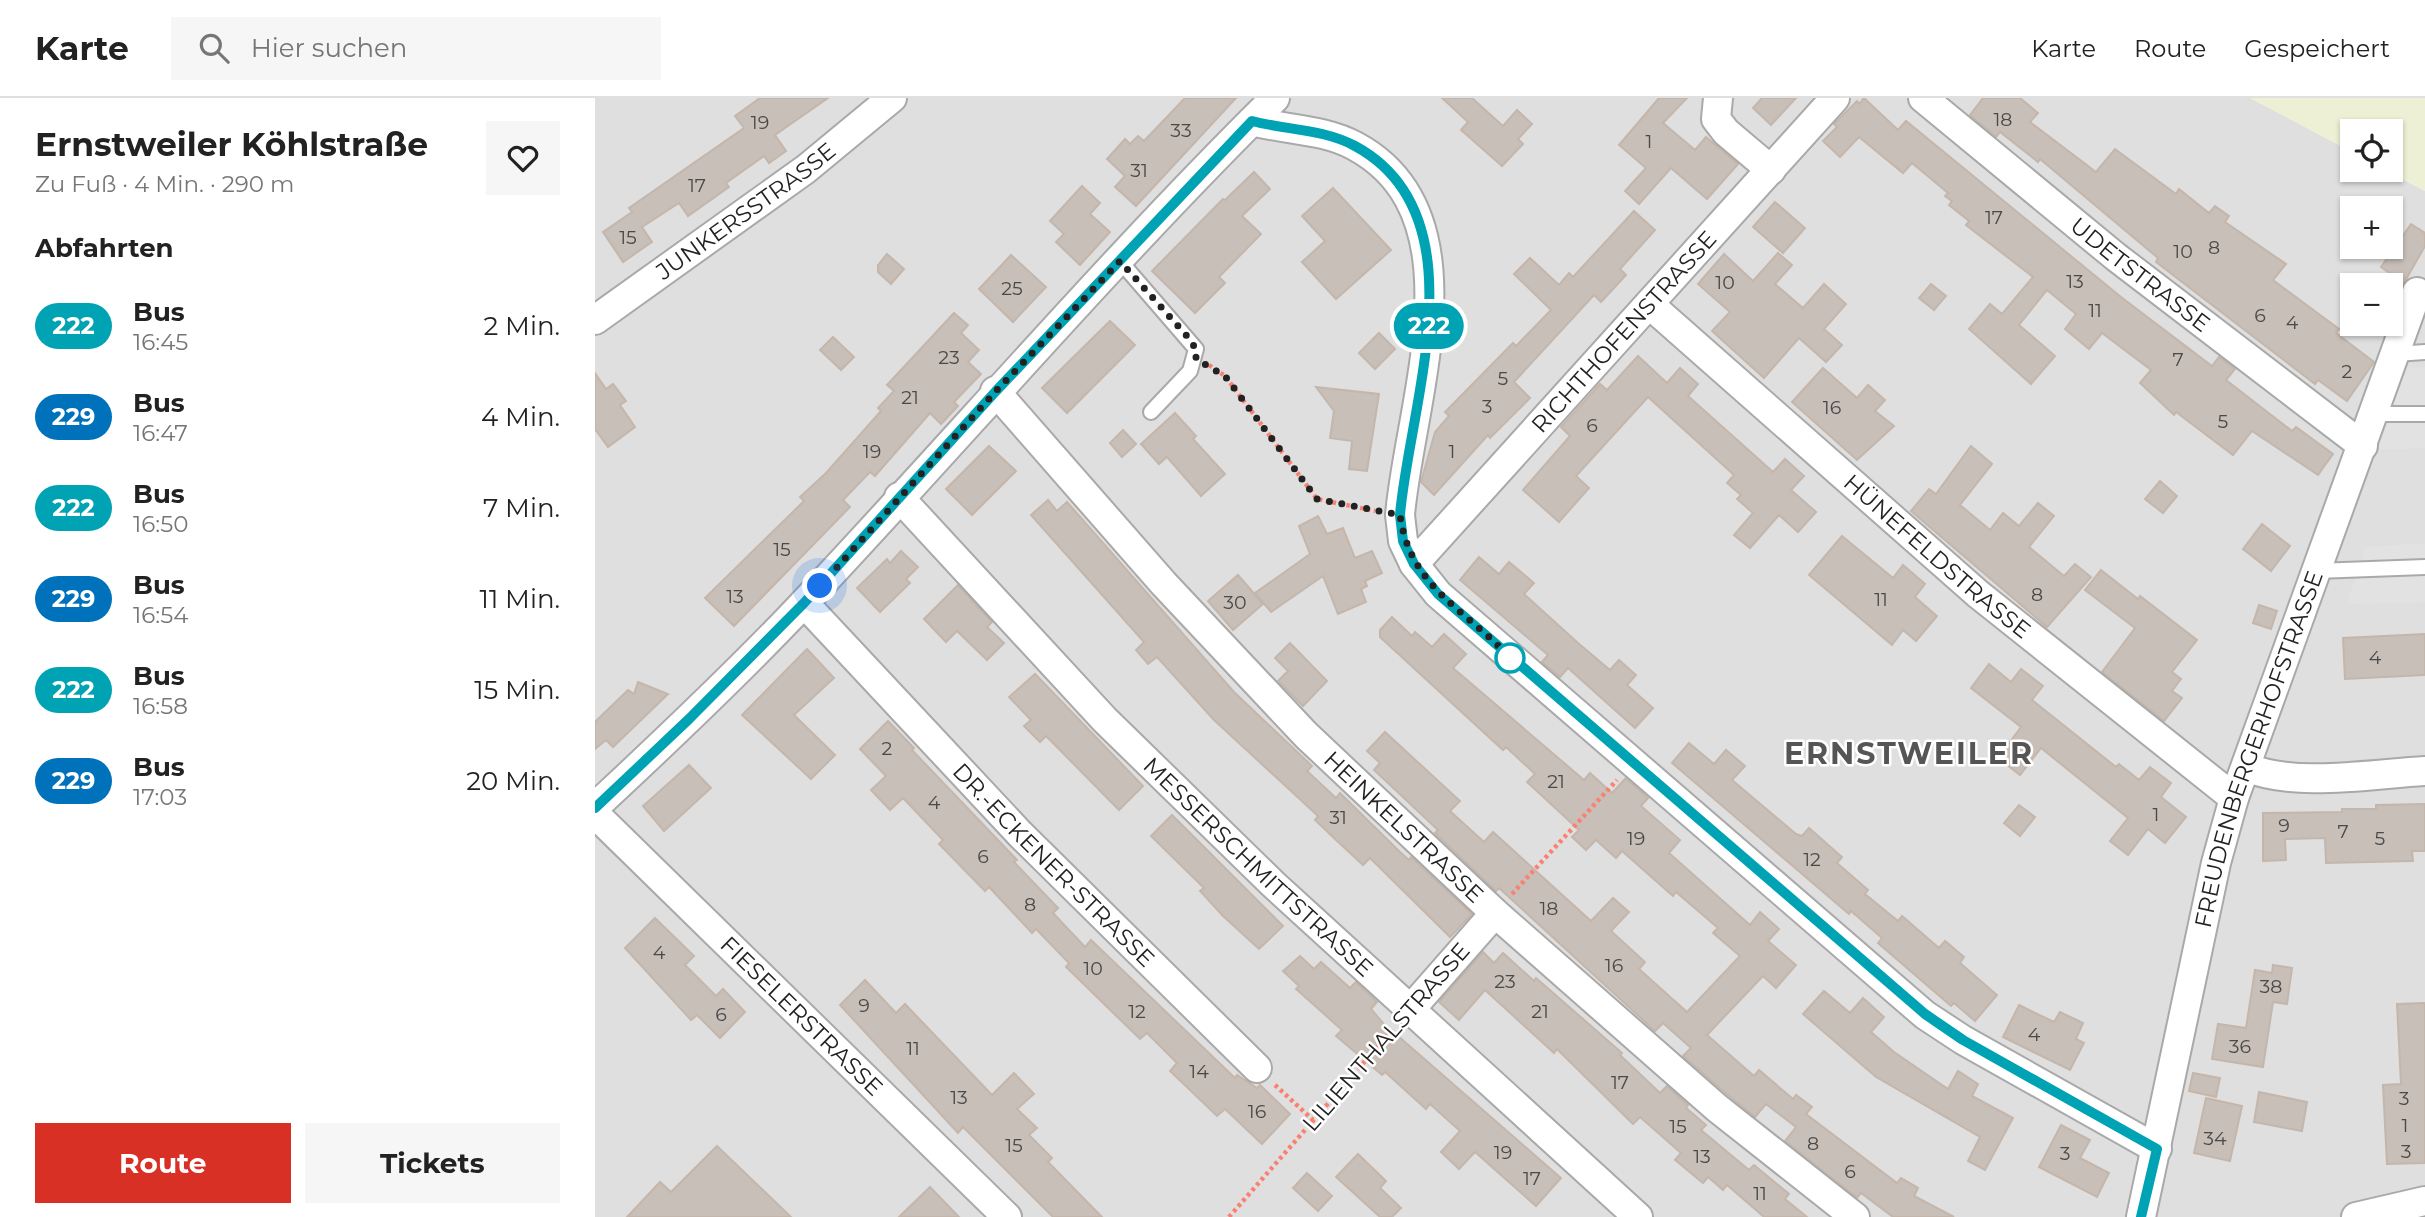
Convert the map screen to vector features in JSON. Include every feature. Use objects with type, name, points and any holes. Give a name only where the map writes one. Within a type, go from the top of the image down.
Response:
[{"type":"street","name":"JUNKERSSTRASSE","points":[[595,320],[806,169],[892,98]]},
{"type":"street","points":[[595,807],[689,719],[804,603],[996,391],[1275,98]]},
{"type":"street","points":[[1718,98],[1716,119],[1726,132],[1771,170]]},
{"type":"street","name":"RICHTHOFENSTRASSE","points":[[1414,564],[1835,98]]},
{"type":"street","name":"UDETSTRASSE","points":[[1923,98],[2116,257],[2363,446]]},
{"type":"street","points":[[1252,121],[1318,133],[1353,145],[1377,160],[1396,178],[1412,203],[1430,287],[1429,335],[1400,515],[1403,541],[1414,564],[1438,594],[1925,1014],[1963,1040],[2157,1149]]},
{"type":"street","name":"FREUDENBERGERHOFSTRASSE","points":[[2141,1217],[2216,863],[2234,798],[2396,354],[2419,300]]},
{"type":"street","name":"HÜNEFELDSTRASSE","points":[[1649,304],[1979,594],[2234,798]]},
{"type":"street","name":"HEINKELSTRASSE","points":[[996,391],[1245,672],[1306,735],[1495,913],[1717,1108],[1855,1217]]},
{"type":"street","name":"MESSERSCHMITTSTRASSE","points":[[899,497],[1105,720],[1272,884],[1638,1217]]},
{"type":"street","name":"DR.-ECKENER-STRASSE","points":[[804,603],[1020,834],[1257,1068]]},
{"type":"street","points":[[2246,767],[2268,776],[2301,778],[2425,771]]},
{"type":"street","name":"FIESELERSTRASSE","points":[[595,814],[1007,1217]]},
{"type":"street","name":"LILIENTHALSTRASSE","points":[[1409,1011],[1495,913]]},
{"type":"street","points":[[2356,1217],[2425,1201]]},
{"type":"lane","points":[[1120,261],[1196,349],[1196,359],[1190,371],[1151,412]]},
{"type":"lane","points":[[2396,354],[2425,352]]},
{"type":"lane","points":[[2375,414],[2425,414]]},
{"type":"lane","points":[[2316,571],[2425,567]]},
{"type":"path","points":[[1196,359],[1225,376],[1317,499],[1400,515]]},
{"type":"path","points":[[1495,913],[1632,762]]},
{"type":"path","name":"LILIENTHALSTRASSE","points":[[1229,1217],[1409,1011]]},
{"type":"path","points":[[1257,1068],[1313,1120]]},
{"type":"shaded area","points":[[595,98],[2250,98],[2340,146],[2340,182],[2403,182],[2403,179],[2425,191],[2425,1217],[595,1217]]},
{"type":"shaded area","points":[[2425,367],[2425,448],[2378,450],[2402,368]]},
{"type":"shaded area","points":[[2425,543],[2425,602],[2347,604],[2365,547]]},
{"type":"green space","points":[[2250,98],[2425,98],[2425,191],[2403,179],[2403,119],[2340,119],[2340,146]]},
{"type":"building","points":[[760,98],[828,98],[775,135],[786,151],[769,163],[764,156],[726,183],[729,187],[688,216],[679,203],[642,227],[652,242],[623,262],[603,232],[632,212],[629,208],[744,128],[735,116]]},
{"type":"building","points":[[1185,98],[1236,98],[1136,206],[1115,187],[1125,176],[1107,159],[1125,139],[1130,144],[1138,136],[1144,141]]},
{"type":"building","points":[[1442,98],[1472,98],[1503,126],[1517,110],[1532,124],[1518,139],[1523,144],[1502,166],[1461,130],[1468,122]]},
{"type":"building","points":[[1659,98],[1687,98],[1663,123],[1695,150],[1706,137],[1738,164],[1707,199],[1671,168],[1639,204],[1625,191],[1646,168],[1619,145]]},
{"type":"building","points":[[1762,98],[1796,98],[1771,125],[1753,108]]},
{"type":"building","points":[[1864,98],[1898,130],[1906,121],[2121,297],[2212,366],[2219,357],[2235,369],[2226,380],[2292,431],[2296,427],[2333,454],[2318,475],[2252,431],[2233,455],[2176,412],[2174,415],[2140,383],[2151,370],[2102,333],[2089,349],[2065,329],[2076,314],[2047,290],[2019,325],[2055,356],[2031,384],[1969,329],[1990,304],[2002,314],[2033,277],[1966,225],[1969,221],[1949,205],[1952,201],[1945,196],[1948,193],[1912,163],[1903,173],[1859,137],[1840,157],[1823,141],[1837,127],[1834,124],[1857,101],[1859,104]]},
{"type":"building","points":[[1983,98],[2020,98],[2038,113],[2030,122],[2096,172],[2115,149],[2176,194],[2179,189],[2209,213],[2215,206],[2229,216],[2225,222],[2286,264],[2273,280],[2339,329],[2336,333],[2374,362],[2347,401],[2318,380],[2315,384],[2156,262],[2158,258],[2040,159],[2038,162],[2000,132],[1996,137],[1970,115]]},
{"type":"building","points":[[1254,172],[1270,189],[1242,216],[1261,234],[1219,277],[1225,283],[1195,313],[1152,271],[1223,199]]},
{"type":"building","points":[[1082,186],[1100,203],[1090,214],[1110,232],[1080,265],[1056,242],[1064,234],[1050,221]]},
{"type":"building","points":[[1333,188],[1391,250],[1336,299],[1302,262],[1325,241],[1302,216]]},
{"type":"building","points":[[1775,202],[1805,228],[1783,253],[1753,227]]},
{"type":"building","points":[[1634,211],[1655,230],[1620,269],[1626,275],[1601,302],[1594,295],[1514,382],[1530,398],[1490,438],[1488,435],[1434,495],[1421,482],[1435,432],[1449,416],[1445,412],[1513,343],[1516,346],[1551,310],[1514,274],[1530,258],[1559,285],[1569,273],[1573,277]]},
{"type":"building","points":[[2411,224],[2425,233],[2425,246],[2404,283],[2403,273],[2390,273],[2381,267],[2387,259],[2403,259],[2403,235]]},
{"type":"building","points":[[1778,253],[1792,265],[1775,284],[1803,308],[1824,284],[1846,304],[1824,329],[1842,345],[1826,362],[1799,338],[1764,378],[1712,331],[1730,312],[1698,284],[1724,254],[1753,281]]},
{"type":"building","points":[[887,254],[904,269],[891,284],[878,272],[878,265]]},
{"type":"building","points":[[1011,255],[1046,287],[1013,322],[979,289]]},
{"type":"building","points":[[1931,284],[1946,296],[1934,310],[1919,298]]},
{"type":"building","points":[[954,313],[968,325],[961,333],[979,350],[968,362],[981,374],[954,402],[958,406],[941,424],[930,413],[875,476],[870,472],[843,500],[850,507],[734,626],[705,598],[804,501],[800,497],[826,473],[881,411],[878,408],[894,391],[887,385]]},
{"type":"building","points":[[1110,321],[1135,345],[1067,413],[1042,388]]},
{"type":"building","points":[[1379,333],[1395,349],[1375,369],[1359,353]]},
{"type":"building","points":[[833,337],[854,357],[841,370],[820,350]]},
{"type":"building","points":[[1638,356],[1667,383],[1680,368],[1698,384],[1688,396],[1773,472],[1785,459],[1804,476],[1791,490],[1816,512],[1798,532],[1779,515],[1750,548],[1734,535],[1753,513],[1737,499],[1741,495],[1727,483],[1734,475],[1648,397],[1576,476],[1589,488],[1559,522],[1523,490],[1570,436],[1561,427],[1600,384],[1607,390]]},
{"type":"building","points":[[1823,368],[1857,398],[1868,385],[1885,400],[1875,411],[1894,426],[1857,460],[1792,402]]},
{"type":"building","points":[[595,373],[606,389],[613,384],[626,401],[620,405],[635,427],[608,447],[595,429]]},
{"type":"building","points":[[1316,387],[1379,394],[1367,471],[1349,469],[1352,441],[1330,438],[1334,411]]},
{"type":"building","points":[[1175,413],[1196,436],[1193,439],[1225,474],[1201,496],[1167,457],[1159,464],[1141,444]]},
{"type":"building","points":[[1123,430],[1136,444],[1122,457],[1110,443]]},
{"type":"building","points":[[989,446],[1016,471],[972,515],[946,489]]},
{"type":"building","points":[[1971,446],[1992,464],[1960,505],[1990,530],[2003,513],[2019,526],[2038,503],[2054,516],[2029,547],[2064,576],[2075,564],[2091,577],[2047,627],[1911,511],[1929,489],[1936,494]]},
{"type":"building","points":[[2160,481],[2177,496],[2163,513],[2145,499]]},
{"type":"building","points":[[1048,500],[1057,511],[1067,502],[1234,692],[1312,766],[1307,771],[1336,798],[1340,793],[1400,852],[1409,860],[1411,857],[1472,914],[1450,937],[1370,858],[1363,865],[1315,820],[1318,816],[1214,720],[1157,657],[1148,664],[1136,650],[1144,642],[1031,515]]},
{"type":"building","points":[[1318,516],[1327,534],[1343,528],[1355,558],[1372,551],[1382,573],[1365,581],[1367,586],[1361,589],[1366,602],[1338,614],[1323,576],[1271,612],[1255,593],[1310,554],[1299,526]]},
{"type":"building","points":[[2262,524],[2290,546],[2271,571],[2243,549]]},
{"type":"building","points":[[1842,536],[1893,578],[1903,565],[1925,584],[1915,597],[1937,616],[1916,641],[1903,630],[1892,645],[1809,575]]},
{"type":"building","points":[[901,551],[918,567],[906,579],[910,583],[880,612],[857,588],[887,559],[890,563]]},
{"type":"building","points":[[1479,557],[1499,574],[1509,562],[1534,583],[1524,594],[1578,643],[1610,670],[1619,660],[1636,675],[1627,685],[1653,708],[1635,728],[1568,668],[1560,677],[1542,662],[1548,655],[1460,580]]},
{"type":"building","points":[[2101,570],[2197,640],[2172,672],[2181,679],[2172,691],[2182,698],[2164,721],[2102,672],[2135,628],[2085,590]]},
{"type":"building","points":[[1238,575],[1263,604],[1233,630],[1208,601]]},
{"type":"building","points":[[958,585],[992,622],[987,627],[1004,643],[987,660],[957,631],[946,642],[924,619]]},
{"type":"building","points":[[2259,605],[2277,611],[2271,629],[2253,623]]},
{"type":"building","points":[[1392,617],[1412,636],[1415,632],[1432,647],[1444,634],[1466,654],[1453,668],[1584,780],[1590,773],[1612,793],[1626,778],[1648,798],[1641,806],[1680,840],[1669,853],[1750,925],[1760,912],[1779,929],[1768,941],[1796,965],[1776,988],[1763,976],[1707,1035],[1754,1076],[1759,1070],[1793,1099],[1796,1095],[1812,1107],[1806,1114],[1897,1183],[1901,1178],[1918,1188],[1914,1196],[1954,1217],[1893,1217],[1861,1193],[1857,1198],[1785,1141],[1796,1127],[1766,1104],[1755,1117],[1728,1095],[1683,1056],[1691,1048],[1663,1023],[1655,1031],[1499,888],[1496,891],[1435,833],[1438,830],[1374,770],[1380,763],[1367,751],[1385,732],[1460,801],[1450,811],[1484,842],[1493,832],[1591,921],[1613,898],[1629,912],[1611,931],[1645,962],[1639,969],[1687,1012],[1740,956],[1713,933],[1718,928],[1676,892],[1673,896],[1622,851],[1616,858],[1596,840],[1586,850],[1572,837],[1579,830],[1527,782],[1535,774],[1506,747],[1503,750],[1380,637],[1380,630]]},
{"type":"building","points":[[2425,634],[2425,675],[2345,679],[2343,638]]},
{"type":"building","points":[[1290,643],[1327,681],[1303,706],[1278,681],[1288,671],[1275,658]]},
{"type":"building","points":[[807,649],[834,678],[794,715],[835,755],[811,779],[742,715]]},
{"type":"building","points":[[1989,664],[2011,682],[2021,669],[2043,686],[2032,700],[2116,767],[2119,764],[2139,780],[2150,767],[2171,783],[2161,797],[2186,817],[2165,843],[2148,829],[2128,855],[2110,841],[2128,818],[2041,748],[2020,775],[1998,758],[2021,727],[1971,688]]},
{"type":"building","points":[[1035,674],[1143,786],[1119,810],[1046,736],[1040,742],[1024,726],[1031,720],[1009,697]]},
{"type":"building","points":[[638,682],[668,694],[613,747],[606,740],[595,749],[595,722],[628,690],[634,694]]},
{"type":"building","points":[[888,721],[914,748],[912,750],[1017,860],[1014,862],[1058,908],[1053,913],[1085,947],[1091,940],[1235,1078],[1237,1075],[1257,1088],[1260,1085],[1290,1114],[1262,1144],[1225,1109],[1217,1116],[1170,1071],[1177,1063],[1147,1033],[1140,1039],[1066,967],[1069,963],[1036,929],[1032,933],[989,887],[985,891],[939,844],[943,840],[903,798],[890,810],[871,790],[886,776],[860,749]]},
{"type":"building","points":[[1689,743],[1714,764],[1726,750],[1745,766],[1732,780],[1796,834],[1802,836],[1809,828],[1842,857],[1837,863],[1868,890],[1865,894],[1898,921],[1902,916],[1939,948],[1945,941],[1964,957],[1960,963],[1997,995],[1975,1021],[1954,1003],[1951,1006],[1878,943],[1882,938],[1851,911],[1849,914],[1672,763]]},
{"type":"building","points":[[689,765],[711,788],[664,831],[643,806]]},
{"type":"building","points":[[2425,804],[2425,851],[2412,851],[2413,861],[2326,863],[2325,838],[2285,839],[2286,860],[2263,861],[2263,813],[2342,812],[2342,809],[2376,809],[2376,805]]},
{"type":"building","points":[[2019,805],[2035,817],[2020,836],[2004,823]]},
{"type":"building","points":[[1172,815],[1283,926],[1259,949],[1223,916],[1200,891],[1204,888],[1151,836]]},
{"type":"building","points":[[655,918],[694,956],[685,965],[716,996],[723,989],[745,1012],[720,1038],[697,1015],[691,1020],[625,948]]},
{"type":"building","points":[[1483,952],[1494,963],[1503,953],[1534,981],[1536,978],[1622,1053],[1620,1055],[1660,1093],[1667,1086],[1688,1105],[1686,1108],[1706,1125],[1701,1130],[1749,1170],[1754,1165],[1789,1194],[1785,1199],[1807,1217],[1764,1217],[1727,1185],[1723,1190],[1708,1177],[1703,1183],[1675,1160],[1681,1153],[1640,1117],[1633,1124],[1557,1049],[1554,1053],[1485,990],[1459,1020],[1439,1002]]},
{"type":"building","points":[[1300,956],[1314,969],[1321,962],[1350,988],[1356,982],[1377,1002],[1371,1009],[1382,1022],[1561,1178],[1536,1206],[1475,1152],[1459,1169],[1441,1152],[1460,1131],[1430,1104],[1426,1109],[1385,1072],[1382,1075],[1336,1036],[1342,1030],[1296,989],[1299,986],[1283,971]]},
{"type":"building","points":[[2273,965],[2292,968],[2287,1004],[2273,1002],[2263,1067],[2212,1059],[2218,1024],[2246,1028],[2255,970],[2272,973]]},
{"type":"building","points":[[865,980],[896,1013],[905,1004],[992,1095],[1014,1073],[1034,1094],[1017,1109],[1037,1128],[1029,1135],[1052,1158],[1048,1162],[1102,1217],[1053,1217],[963,1127],[958,1133],[840,1005]]},
{"type":"building","points":[[1824,991],[1850,1013],[1863,998],[1884,1017],[1871,1032],[1894,1052],[1948,1089],[1958,1071],[1978,1084],[1972,1096],[2013,1118],[1985,1170],[1968,1161],[1980,1137],[1876,1077],[1803,1014]]},
{"type":"building","points":[[2425,1003],[2425,1163],[2387,1164],[2383,1085],[2401,1084],[2397,1004]]},
{"type":"building","points":[[2019,1005],[2054,1022],[2060,1012],[2083,1023],[2076,1039],[2084,1043],[2070,1070],[2003,1037]]},
{"type":"building","points":[[2193,1073],[2220,1078],[2216,1097],[2189,1091]]},
{"type":"building","points":[[2259,1092],[2307,1102],[2302,1131],[2254,1122]]},
{"type":"building","points":[[2206,1098],[2242,1106],[2230,1161],[2194,1153]]},
{"type":"building","points":[[2061,1125],[2090,1140],[2080,1158],[2109,1173],[2097,1197],[2039,1167]]},
{"type":"building","points":[[717,1146],[791,1217],[627,1217],[660,1182],[671,1192]]},
{"type":"building","points":[[1358,1154],[1386,1181],[1380,1188],[1401,1208],[1392,1217],[1380,1217],[1336,1177]]},
{"type":"building","points":[[1307,1173],[1332,1196],[1318,1211],[1293,1188]]},
{"type":"building","points":[[930,1187],[959,1217],[899,1217]]},
{"type":"bus line","name":"222","points":[[595,808],[689,719],[804,603],[996,391],[1252,121],[1318,133],[1353,145],[1377,160],[1396,178],[1412,203],[1423,246],[1430,287],[1429,335],[1422,391],[1402,487],[1400,515],[1403,541],[1424,578],[1438,594],[1510,658],[1925,1014],[1963,1040],[2157,1149],[2141,1217]]},
{"type":"district","name":"ERNSTWEILER","points":[[1909,753]]},
{"type":"route","points":[[820,586],[996,391],[1120,261],[1187,336],[1196,349],[1196,359],[1225,376],[1317,499],[1400,515],[1403,541],[1424,578],[1438,594],[1510,658]]}]
